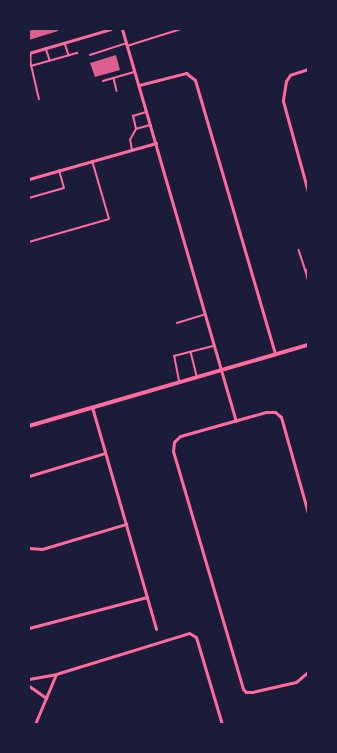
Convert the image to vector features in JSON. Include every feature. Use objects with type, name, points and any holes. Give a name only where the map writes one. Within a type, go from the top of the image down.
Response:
[{"type":"street","points":[[30,53],[111,29]]},
{"type":"street","points":[[122,29],[236,421]]},
{"type":"street","points":[[308,69],[290,75],[286,81],[283,101],[308,192]]},
{"type":"street","points":[[139,85],[186,73],[195,80],[275,354]]},
{"type":"street","points":[[29,179],[156,143]]},
{"type":"street","points":[[302,172],[308,172]]},
{"type":"street","points":[[308,268],[306,272],[308,280]]},
{"type":"street","points":[[29,426],[308,345]]},
{"type":"street","points":[[92,407],[156,629]]},
{"type":"street","points":[[308,513],[281,417],[275,412],[180,436],[174,442],[173,447],[240,682],[246,692],[296,682],[308,672]]},
{"type":"street","points":[[29,476],[105,453]]},
{"type":"street","points":[[29,548],[42,549],[126,524]]},
{"type":"street","points":[[29,628],[147,597]]},
{"type":"street","points":[[29,680],[56,674],[189,634],[196,637],[222,724]]},
{"type":"street","points":[[35,724],[56,674]]},
{"type":"street","points":[[29,686],[46,698]]},
{"type":"lane","points":[[90,55],[181,29]]},
{"type":"lane","points":[[65,43],[69,55]]},
{"type":"lane","points":[[46,48],[50,61]]},
{"type":"lane","points":[[30,53],[31,66],[39,99]]},
{"type":"lane","points":[[31,66],[77,53]]},
{"type":"lane","points":[[103,81],[135,72]]},
{"type":"lane","points":[[114,78],[118,91]]},
{"type":"lane","points":[[132,150],[130,140],[136,128],[133,116],[147,112]]},
{"type":"lane","points":[[136,128],[151,125]]},
{"type":"lane","points":[[29,242],[109,220],[92,162]]},
{"type":"lane","points":[[29,198],[64,188],[59,171]]},
{"type":"lane","points":[[299,250],[306,272]]},
{"type":"lane","points":[[177,323],[206,314]]},
{"type":"lane","points":[[179,382],[174,356],[215,346]]},
{"type":"lane","points":[[191,352],[197,376]]},
{"type":"lane","points":[[175,365],[179,364]]},
{"type":"lane","points":[[176,368],[180,367]]},
{"type":"building","points":[[35,29],[57,29],[58,31],[29,40],[29,31]]},
{"type":"building","points":[[116,55],[120,70],[95,77],[90,63]]}]
